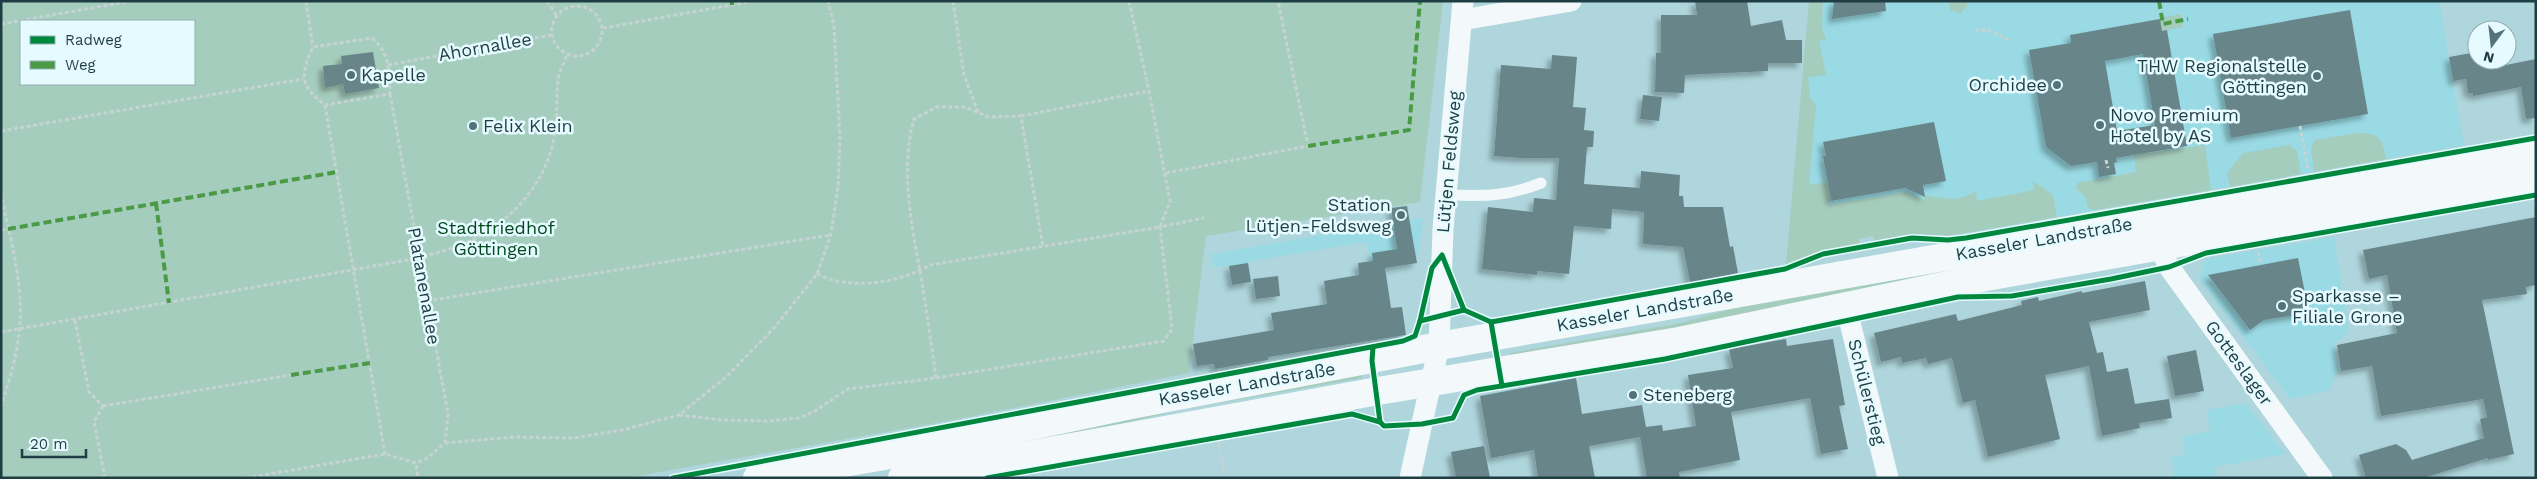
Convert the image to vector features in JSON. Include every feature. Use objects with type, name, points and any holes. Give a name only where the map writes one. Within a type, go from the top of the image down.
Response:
[{"type":"main road","name":"Kasseler Landstraße","points":[[757,478],[911,451],[1131,405],[1372,361],[1439,346],[2536,153]]},
{"type":"main road","name":"Kasseler Landstraße","points":[[902,478],[1378,391],[1678,341],[1980,278],[2158,245],[2536,180]]},
{"type":"street","points":[[1462,10],[1571,1]]},
{"type":"street","name":"Lütjen Feldsweg","points":[[1410,478],[1439,346],[1446,195],[1462,10]]},
{"type":"street","name":"Gotteslager","points":[[2158,245],[2168,267],[2322,478]]},
{"type":"street","name":"Schülerstieg","points":[[1846,306],[1888,478]]},
{"type":"lane","points":[[1446,195],[1494,196],[1516,192],[1541,183]]},
{"type":"path","points":[[24,20],[132,1]]},
{"type":"path","points":[[306,1],[313,47],[306,63],[303,79],[310,94],[325,105],[385,454]]},
{"type":"path","points":[[1,332],[419,258],[464,244],[486,232],[501,222],[530,193],[549,158],[554,140],[557,118],[558,78],[567,55],[581,57],[590,54],[598,46],[603,28],[597,15],[581,6],[571,6],[557,16],[547,1]]},
{"type":"path","points":[[603,28],[754,1]]},
{"type":"path","points":[[678,415],[751,353],[776,327],[817,274],[831,234],[838,186],[840,139],[834,26],[828,1]]},
{"type":"path","points":[[953,1],[964,75],[978,112]]},
{"type":"path","points":[[246,478],[385,454],[416,463],[437,452],[445,443],[514,437],[572,438],[622,430],[678,415],[722,420],[767,421],[799,418],[816,411],[848,389],[936,378],[1164,341],[1172,329],[1160,227],[1170,202],[1166,173],[1129,1]]},
{"type":"path","points":[[1166,173],[1308,146],[1278,1]]},
{"type":"path","points":[[1,24],[20,21]]},
{"type":"path","points":[[1975,30],[1988,30],[2008,40]]},
{"type":"path","points":[[313,47],[372,38],[383,48],[388,65],[390,94],[325,105]]},
{"type":"path","points":[[1,131],[303,79]]},
{"type":"path","points":[[936,378],[913,232],[906,165],[908,140],[914,119],[937,107],[965,107],[989,117],[1022,116],[1149,91]]},
{"type":"path","points":[[1022,116],[1043,247]]},
{"type":"path","points":[[2300,126],[2312,192]]},
{"type":"path","points":[[2106,160],[2108,168]]},
{"type":"path","points":[[1,193],[20,300],[19,330],[11,374],[1,406]]},
{"type":"path","points":[[817,274],[827,279],[843,282],[866,283],[913,275],[930,265],[1204,218]]},
{"type":"path","points":[[1,230],[8,229]]},
{"type":"path","points":[[427,301],[831,234]]},
{"type":"path","points":[[75,320],[89,392],[103,406]]},
{"type":"path","points":[[103,406],[291,375]]},
{"type":"path","points":[[103,406],[94,422],[105,478]]},
{"type":"path","points":[[1218,438],[1225,478]]},
{"type":"path","points":[[416,463],[418,478]]},
{"type":"shaded area","points":[[1809,1],[2439,1],[2464,145],[1949,236],[1912,234],[1875,242],[1873,236],[1859,239],[1860,244],[1824,250],[1786,265]]},
{"type":"shaded area","points":[[1423,218],[1417,263],[1371,271],[1367,242],[1251,261],[1248,263],[1251,282],[1231,285],[1229,266],[1213,267],[1211,254]]},
{"type":"shaded area","name":"Sparkasse – Filiale Grone","points":[[2334,237],[2349,332],[2334,344],[2338,368],[2330,390],[2290,399],[2199,279],[2206,259]]},
{"type":"shaded area","points":[[2246,403],[2285,454],[2215,467],[2216,478],[2174,478],[2172,457],[2185,455],[2182,436],[2210,431],[2207,410]]},
{"type":"green space","name":"Stadtfriedhof Göttingen","points":[[1,1],[1443,1],[1420,202],[1206,236],[1189,373],[953,420],[626,478],[1,478]]},
{"type":"green space","points":[[1809,1],[1823,1],[1822,27],[1826,40],[1819,41],[1826,75],[1808,77],[1810,98],[1816,105],[1809,185],[1827,182],[1831,201],[1827,205],[1906,192],[1925,200],[1925,195],[1957,198],[1976,191],[1977,201],[2034,190],[2033,181],[2053,195],[2057,217],[1949,236],[1912,234],[1875,242],[1873,236],[1859,239],[1860,244],[1824,250],[1786,265]]},
{"type":"green space","points":[[1949,1],[1967,1],[1968,5],[1960,14],[1950,10]]},
{"type":"green space","points":[[2181,14],[2183,27],[2162,31],[2159,18]]},
{"type":"green space","points":[[2358,133],[2371,134],[2379,138],[2386,159],[2314,172],[2311,151],[2314,140]]},
{"type":"green space","points":[[2205,145],[2211,190],[2095,210],[2088,208],[2085,196],[2076,189],[2077,183],[2136,172],[2134,155]]},
{"type":"green space","points":[[2289,145],[2297,151],[2301,174],[2230,187],[2227,173],[2243,153]]},
{"type":"green space","points":[[1965,261],[1967,270],[1511,361],[1510,353],[1681,323],[1789,293]]},
{"type":"green space","points":[[1361,373],[1362,378],[1184,409],[1049,442],[841,478],[814,478]]},
{"type":"building","points":[[1695,1],[1747,1],[1751,26],[1782,20],[1786,40],[1802,40],[1802,63],[1768,63],[1768,71],[1685,75],[1684,93],[1655,92],[1656,53],[1661,53],[1661,15],[1697,15]]},
{"type":"building","points":[[1834,1],[1885,1],[1886,11],[1832,19]]},
{"type":"building","points":[[2350,10],[2368,114],[2231,138],[2213,34]]},
{"type":"building","points":[[2160,19],[2162,31],[2167,30],[2187,146],[2116,158],[2117,162],[2114,163],[2116,174],[2099,177],[2097,162],[2071,166],[2046,147],[2029,50],[2071,43],[2070,35]],"holes":[[[2143,54],[2155,125],[2117,131],[2105,61]]]},
{"type":"building","name":"Kapelle","points":[[373,52],[379,88],[345,94],[343,84],[325,88],[323,66],[342,64],[341,56]]},
{"type":"building","points":[[2467,54],[2467,70],[2517,70],[2517,63],[2536,59],[2536,118],[2526,119],[2521,87],[2473,96],[2473,93],[2468,93],[2466,79],[2453,81],[2449,57]]},
{"type":"building","points":[[1552,55],[1577,57],[1573,107],[1586,108],[1584,130],[1594,131],[1593,147],[1587,147],[1584,184],[1640,188],[1641,171],[1680,175],[1679,196],[1683,196],[1684,207],[1723,207],[1730,247],[1733,246],[1738,273],[1690,282],[1683,247],[1643,244],[1644,212],[1612,209],[1611,229],[1574,226],[1569,274],[1537,271],[1537,275],[1482,269],[1488,207],[1533,212],[1534,198],[1556,200],[1559,158],[1494,156],[1501,65],[1551,69]]},
{"type":"building","points":[[1643,95],[1662,97],[1659,121],[1640,119]]},
{"type":"building","points":[[1934,122],[1946,181],[1923,185],[1925,197],[1905,188],[1831,201],[1823,156],[1826,156],[1823,142]]},
{"type":"building","points":[[1407,206],[1417,263],[1385,268],[1391,308],[1402,307],[1406,335],[1268,357],[1268,360],[1215,369],[1214,364],[1197,366],[1193,344],[1274,330],[1271,313],[1327,304],[1324,281],[1359,275],[1358,263],[1373,261],[1372,253],[1397,249],[1391,208]]},
{"type":"building","points":[[2536,217],[2536,285],[2526,287],[2527,294],[2482,300],[2514,454],[2488,460],[2488,458],[2423,478],[2366,478],[2359,455],[2396,444],[2406,450],[2412,460],[2484,438],[2480,419],[2487,417],[2483,399],[2381,416],[2372,366],[2341,371],[2337,345],[2397,333],[2387,275],[2369,279],[2363,250]]},
{"type":"building","points":[[2298,258],[2309,313],[2264,320],[2250,330],[2208,275]]},
{"type":"building","points":[[1248,263],[1251,282],[1232,285],[1229,266]]},
{"type":"building","points":[[1278,276],[1280,296],[1256,299],[1253,279]]},
{"type":"building","points":[[2145,281],[2150,310],[2089,322],[2097,353],[2103,352],[2107,372],[2128,368],[2135,404],[2169,399],[2172,418],[2139,423],[2140,428],[2102,436],[2089,366],[2045,375],[2060,439],[1988,457],[1975,400],[1963,403],[1952,358],[1928,364],[1926,358],[1902,363],[1901,357],[1881,362],[1874,333],[1956,314],[1958,321],[2022,305],[2021,301],[2038,297],[2039,301],[2082,291],[2082,293]]},
{"type":"building","points":[[1786,339],[1787,346],[1833,339],[1845,405],[1839,406],[1848,449],[1821,454],[1810,398],[1731,412],[1740,460],[1679,472],[1680,478],[1647,478],[1640,437],[1589,446],[1595,478],[1538,478],[1534,450],[1491,458],[1480,396],[1576,378],[1582,414],[1642,405],[1646,427],[1662,425],[1663,431],[1696,426],[1688,375],[1733,368],[1729,349]]},
{"type":"building","points":[[2196,350],[2204,391],[2175,396],[2167,356]]},
{"type":"building","points":[[1484,446],[1490,478],[1456,478],[1451,452]]},
{"type":"marked path","points":[[1308,146],[1409,130],[1420,1]]},
{"type":"marked path","points":[[2159,1],[2163,24],[2188,19]]},
{"type":"marked path","points":[[8,229],[337,172]]},
{"type":"marked path","points":[[156,203],[169,303]]},
{"type":"marked path","points":[[291,375],[370,363]]},
{"type":"cycle path","points":[[673,478],[1403,341],[1415,336],[1420,321],[1464,310],[1491,322],[1785,269],[1823,254],[1912,238],[1948,240],[1966,238],[2536,138]]},
{"type":"cycle path","points":[[987,478],[1352,414],[1380,422],[1384,426],[1422,424],[1453,418],[1464,395],[1477,390],[1665,359],[1958,297],[2012,296],[2111,279],[2169,267],[2206,253],[2536,195]]},
{"type":"cycle path","points":[[1420,321],[1432,268],[1442,255],[1464,310]]},
{"type":"cycle path","points":[[1491,322],[1502,386]]},
{"type":"cycle path","points":[[1373,347],[1372,361],[1380,422]]},
{"type":"place","name":"Kapelle","points":[[351,75]]},
{"type":"place","name":"THW Regionalstelle Göttingen","points":[[2317,76]]},
{"type":"place","name":"Orchidee","points":[[2057,85]]},
{"type":"place","name":"Novo Premium Hotel by AS","points":[[2100,125]]},
{"type":"place","name":"Felix Klein","points":[[473,126]]},
{"type":"place","name":"Station Lütjen-Feldsweg","points":[[1401,215]]},
{"type":"place","name":"Sparkasse – Filiale Grone","points":[[2282,306]]},
{"type":"place","name":"Steneberg","points":[[1633,395]]}]
